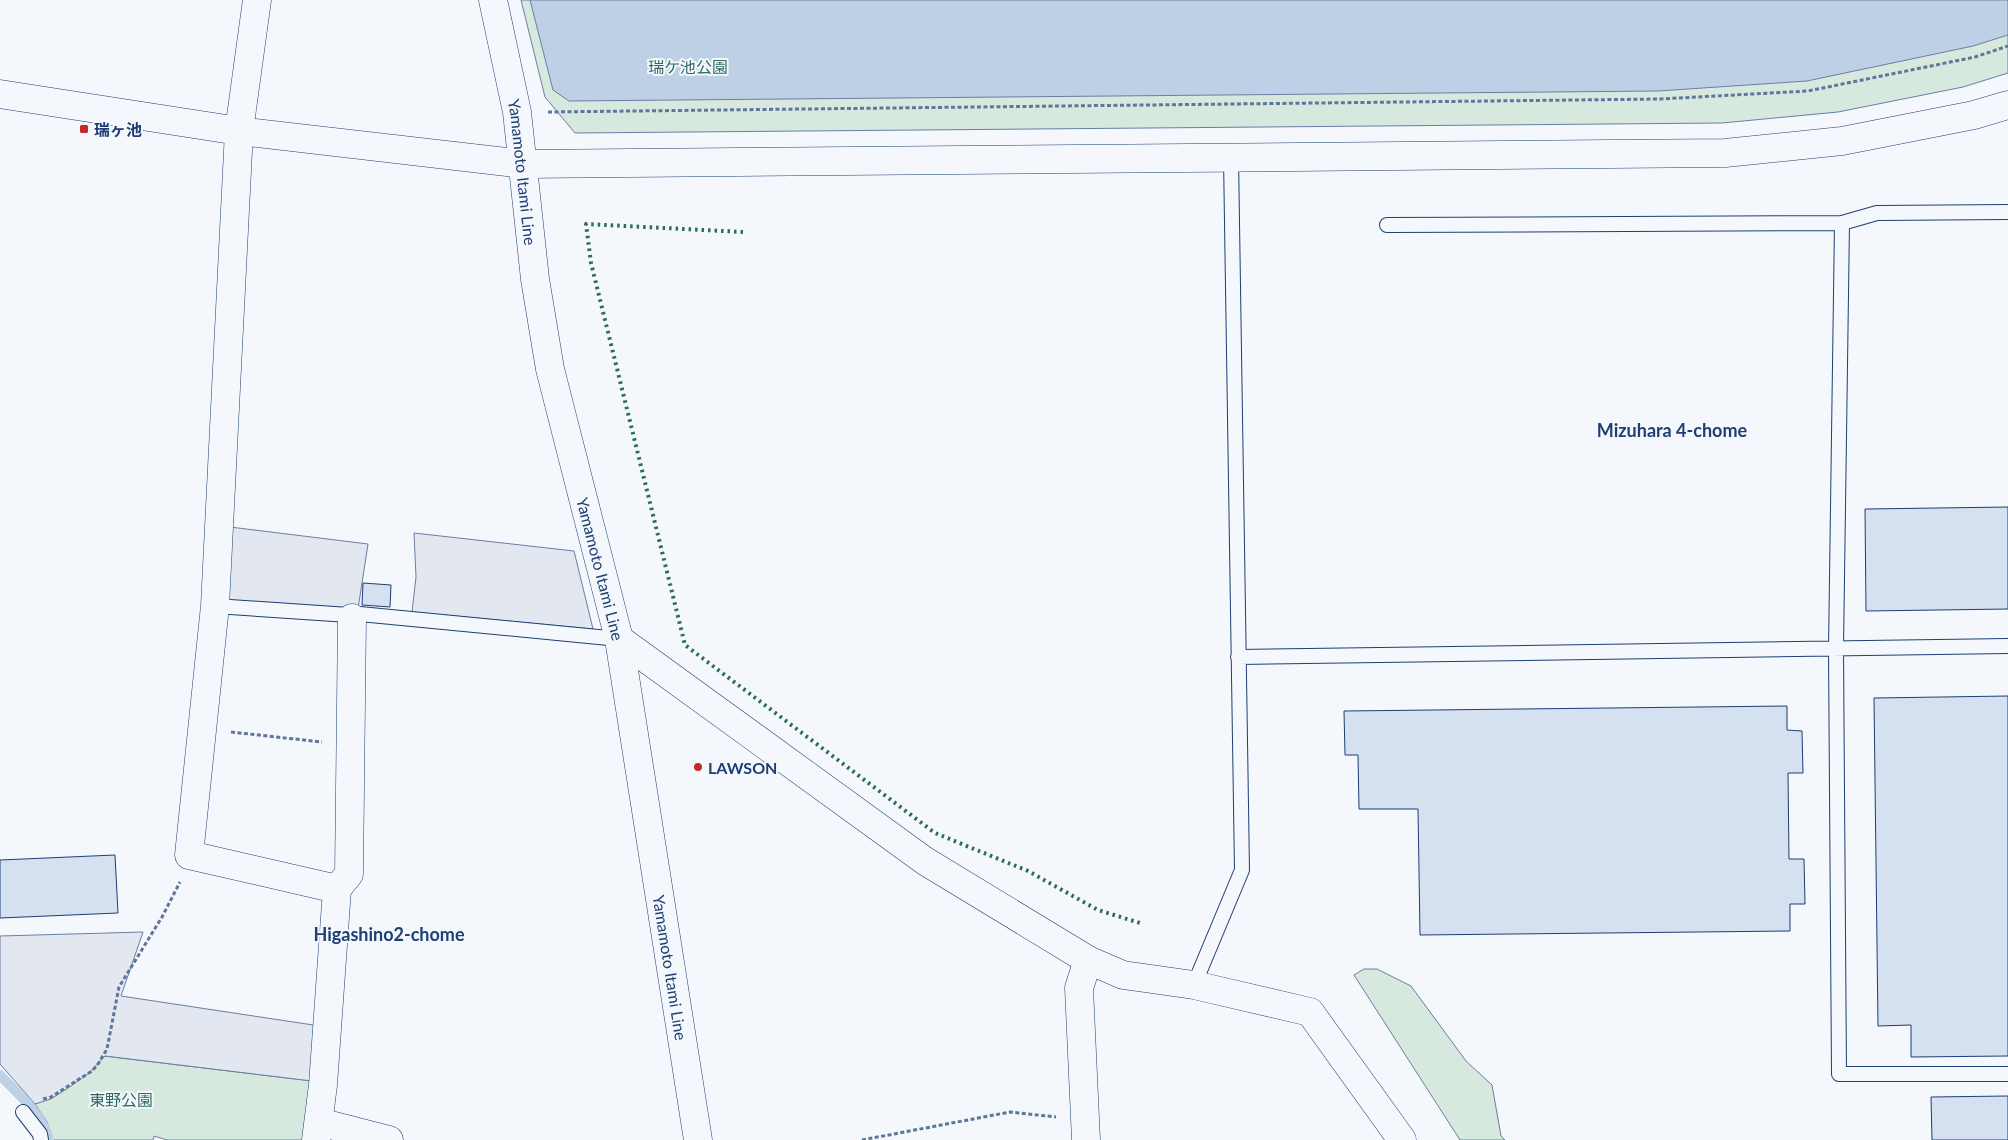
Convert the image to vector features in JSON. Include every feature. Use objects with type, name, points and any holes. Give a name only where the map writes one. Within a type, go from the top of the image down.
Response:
[{"type":"street","points":[[257,0],[239,131],[215,606],[189,855],[337,889]]},
{"type":"street","name":"Yamamoto Itami Line","points":[[493,0],[517,112],[535,279],[550,369],[619,639],[698,1140]]},
{"type":"street","points":[[0,94],[239,131],[524,164],[1725,153],[1842,141],[1974,115],[2008,105]]},
{"type":"street","points":[[352,618],[348,874],[337,889],[318,1131],[389,1140]]},
{"type":"street","points":[[619,639],[925,861],[1088,960],[1123,975],[1194,985],[1310,1012],[1402,1140]]},
{"type":"street","points":[[1086,1130],[1079,988],[1088,960]]},
{"type":"lane","points":[[1194,985],[1242,870],[1231,157]]},
{"type":"lane","points":[[1387,225],[1842,223],[1877,213],[2008,212]]},
{"type":"lane","points":[[1842,223],[1836,649],[1839,1074],[2008,1074]]},
{"type":"lane","points":[[215,606],[348,615],[352,618],[360,614],[619,639]]},
{"type":"lane","points":[[1238,657],[2008,646]]},
{"type":"lane","points":[[23,1112],[40,1134],[41,1140]]},
{"type":"path","points":[[517,112],[1660,99],[1808,91],[1975,57],[2008,46]]},
{"type":"path","points":[[203,729],[350,745]]},
{"type":"path","points":[[35,1101],[51,1098],[92,1071],[98,1064],[107,1049],[119,987],[177,889],[189,855]]},
{"type":"path","points":[[862,1140],[1010,1112],[1086,1130]]},
{"type":"green space","name":"瑞ケ池公園","points":[[521,0],[2008,0],[2008,73],[1963,87],[1838,112],[1722,123],[575,133],[545,97]]},
{"type":"green space","points":[[1364,969],[1377,969],[1411,986],[1466,1061],[1492,1085],[1501,1136],[1505,1140],[1460,1140],[1354,975]]},
{"type":"green space","name":"東野公園","points":[[104,1056],[312,1081],[304,1140],[167,1140],[154,1136],[153,1140],[53,1140],[47,1122],[35,1104],[54,1096],[72,1084]]},
{"type":"shaded area","points":[[230,527],[368,544],[358,609],[224,602]]},
{"type":"shaded area","points":[[414,533],[574,551],[593,629],[412,612],[416,577]]},
{"type":"shaded area","points":[[143,932],[121,996],[320,1026],[312,1081],[105,1056],[89,1073],[71,1086],[51,1099],[35,1104],[0,1064],[0,936]]},
{"type":"water","name":"瑞ケ池公園","points":[[530,0],[2008,0],[2008,35],[1973,46],[1807,81],[1658,91],[569,101],[553,90]]},
{"type":"building","points":[[2008,507],[2008,609],[1866,611],[1865,509]]},
{"type":"building","points":[[363,583],[391,585],[390,607],[362,605]]},
{"type":"building","points":[[2008,696],[2008,1056],[1911,1057],[1911,1025],[1878,1026],[1874,698]]},
{"type":"building","points":[[1787,706],[1787,730],[1802,731],[1803,773],[1788,773],[1789,859],[1804,859],[1805,904],[1790,904],[1790,931],[1420,935],[1418,809],[1359,809],[1358,755],[1345,755],[1344,711]]},
{"type":"building","points":[[115,855],[118,913],[0,918],[0,860]]},
{"type":"building","points":[[2008,1096],[2008,1140],[1932,1140],[1931,1097]]},
{"type":"waterway","points":[[0,1075],[35,1113],[49,1140]]},
{"type":"hedge","points":[[743,232],[586,224],[591,263],[685,645],[935,833],[1028,871],[1098,910],[1140,923]]},
{"type":"place","name":"瑞ヶ池","points":[[84,129]]},
{"type":"place","name":"LAWSON","points":[[698,767]]},
{"type":"district","name":"Mizuhara 4-chome","points":[[1672,430]]},
{"type":"district","name":"Higashino2-chome","points":[[389,934]]}]
